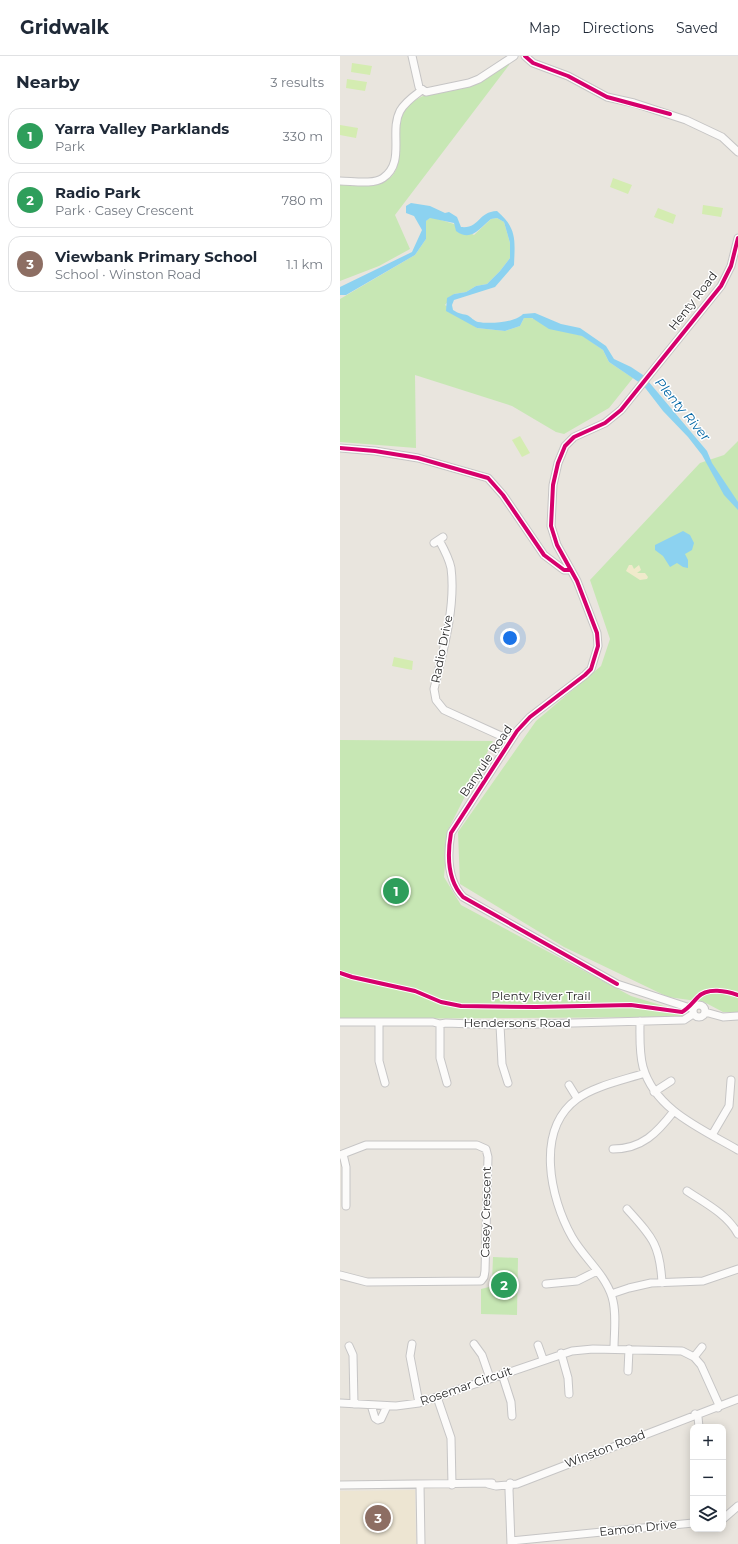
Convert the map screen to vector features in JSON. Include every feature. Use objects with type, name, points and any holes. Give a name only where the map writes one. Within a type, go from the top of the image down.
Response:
[{"type":"street","points":[[412,56],[417,82],[422,90],[426,92],[469,83],[496,69],[514,56]]},
{"type":"street","points":[[525,56],[533,63],[568,76],[607,97],[634,103],[686,120],[722,137],[738,152]]},
{"type":"street","points":[[340,182],[375,181],[383,178],[391,169],[396,155],[396,124],[400,111],[408,100],[422,90]]},
{"type":"street","name":"Henty Road","points":[[652,369],[721,286],[731,266],[738,238]]},
{"type":"street","name":"Banyule Road","points":[[652,369],[621,410],[605,423],[574,437],[565,446],[558,463],[551,500],[551,526],[557,545],[572,570],[597,633],[598,646],[591,669],[530,718],[510,740],[451,833],[448,849],[451,877],[455,889],[463,897],[617,984],[693,1012]]},
{"type":"street","points":[[340,448],[375,451],[418,458],[488,478],[503,495],[544,555],[564,570],[572,570]]},
{"type":"street","name":"Radio Drive","points":[[439,540],[447,554],[451,567],[451,581],[449,613],[434,689],[436,700],[444,710],[510,740]]},
{"type":"street","name":"Hendersons Road","points":[[340,1022],[440,1024],[446,1022],[500,1025],[684,1020],[693,1012],[699,1017],[703,1016],[705,1012],[723,1017],[738,1016]]},
{"type":"street","points":[[640,1021],[641,1059],[645,1073],[654,1092],[674,1111],[738,1150]]},
{"type":"street","points":[[379,1022],[379,1061],[385,1084]]},
{"type":"street","points":[[440,1024],[440,1058],[447,1083]]},
{"type":"street","points":[[500,1025],[502,1064],[508,1083]]},
{"type":"street","points":[[614,1349],[614,1311],[610,1294],[603,1278],[579,1247],[565,1223],[556,1197],[551,1168],[551,1147],[556,1127],[566,1110],[577,1098],[600,1088],[645,1073]]},
{"type":"street","points":[[712,1135],[729,1106],[731,1080]]},
{"type":"street","points":[[654,1092],[671,1081]]},
{"type":"street","points":[[569,1085],[577,1098]]},
{"type":"street","points":[[613,1149],[627,1148],[648,1140],[660,1129],[674,1111]]},
{"type":"street","name":"Casey Crescent","points":[[340,1276],[367,1282],[476,1282],[484,1277],[488,1157],[485,1147],[477,1145],[370,1145],[358,1148],[342,1155]]},
{"type":"street","points":[[342,1155],[346,1167],[345,1207]]},
{"type":"street","points":[[687,1191],[719,1213],[732,1225],[738,1234]]},
{"type":"street","points":[[627,1209],[655,1244],[661,1263],[662,1283]]},
{"type":"street","points":[[610,1294],[640,1285],[703,1280],[738,1269]]},
{"type":"street","points":[[546,1284],[577,1281],[597,1271]]},
{"type":"street","points":[[412,1344],[410,1356],[419,1403]]},
{"type":"street","points":[[474,1344],[482,1355],[490,1378]]},
{"type":"street","points":[[538,1345],[543,1359]]},
{"type":"street","points":[[349,1346],[353,1355],[354,1404]]},
{"type":"street","points":[[702,1347],[694,1357],[703,1369],[717,1406]]},
{"type":"street","name":"Rosemar Circuit","points":[[340,1403],[387,1406],[419,1403],[560,1353],[585,1349],[679,1350],[694,1357]]},
{"type":"street","points":[[628,1371],[629,1349]]},
{"type":"street","points":[[560,1353],[568,1378],[568,1394]]},
{"type":"street","points":[[502,1374],[511,1402],[512,1416]]},
{"type":"street","points":[[437,1397],[451,1438],[452,1484]]},
{"type":"street","name":"Winston Road","points":[[340,1486],[510,1484],[696,1416],[717,1406],[738,1399]]},
{"type":"street","points":[[370,1405],[375,1418],[378,1420],[382,1419],[387,1406]]},
{"type":"street","points":[[696,1416],[697,1424]]},
{"type":"street","points":[[510,1484],[511,1542]]},
{"type":"street","points":[[420,1485],[421,1544]]},
{"type":"street","points":[[726,1516],[738,1506]]},
{"type":"street","name":"Eamon Drive","points":[[511,1542],[690,1523]]},
{"type":"shaded area","points":[[415,1490],[416,1544],[340,1544],[340,1491]]},
{"type":"green space","points":[[512,61],[395,215],[410,249],[379,266],[340,281],[340,184],[381,182],[393,174],[397,166],[401,121],[405,110],[414,101],[428,94],[480,81]]},
{"type":"green space","points":[[352,63],[372,66],[370,75],[351,72]]},
{"type":"green space","points":[[347,79],[367,82],[365,91],[346,88]]},
{"type":"green space","points":[[340,125],[358,128],[356,138],[340,135]]},
{"type":"green space","points":[[613,178],[632,185],[628,194],[610,187]]},
{"type":"green space","points":[[703,205],[723,208],[721,217],[702,214]]},
{"type":"green space","points":[[658,208],[676,215],[673,224],[654,217]]},
{"type":"green space","points":[[431,217],[454,224],[474,235],[491,219],[497,218],[504,222],[510,243],[510,258],[487,284],[476,286],[466,292],[454,294],[445,305],[477,328],[505,331],[520,326],[524,318],[529,317],[560,330],[583,336],[603,350],[609,362],[633,378],[609,408],[564,434],[556,432],[512,406],[415,375],[416,448],[340,442],[340,299],[415,255],[426,239],[426,221]]},
{"type":"green space","points":[[520,436],[530,453],[522,457],[512,440]]},
{"type":"green space","points":[[738,441],[738,1012],[723,1012],[704,1002],[668,997],[564,947],[460,884],[458,832],[536,721],[601,666],[610,639],[590,580],[700,463],[724,455]]},
{"type":"green space","points":[[394,657],[413,661],[412,670],[392,666]]},
{"type":"green space","points":[[340,740],[493,741],[448,830],[444,877],[461,905],[631,996],[683,1012],[684,1015],[680,1017],[340,1019]]},
{"type":"green space","points":[[493,1257],[518,1258],[517,1315],[481,1314],[481,1289],[489,1287],[492,1282]]},
{"type":"sand","points":[[629,565],[632,565],[634,569],[639,565],[641,570],[637,573],[645,573],[648,577],[647,579],[640,580],[626,571]]},
{"type":"water","points":[[411,203],[430,206],[445,213],[449,212],[457,217],[461,227],[472,225],[490,212],[497,211],[504,217],[513,235],[515,248],[514,265],[495,287],[454,300],[452,305],[453,310],[483,323],[508,321],[523,314],[535,313],[561,324],[580,328],[606,346],[614,359],[631,367],[643,375],[707,451],[712,463],[738,502],[738,510],[724,495],[702,455],[688,437],[663,411],[643,385],[609,362],[603,350],[582,336],[549,329],[532,318],[524,318],[520,326],[505,331],[477,328],[446,311],[447,298],[454,294],[466,292],[476,286],[487,284],[510,258],[510,243],[504,222],[497,218],[491,219],[475,233],[466,235],[456,231],[454,223],[430,218],[426,221],[426,239],[415,255],[346,295],[340,295],[340,287],[412,252],[422,230],[414,216],[406,213],[406,206]]},
{"type":"water","points":[[683,531],[690,535],[694,543],[692,550],[685,554],[688,560],[688,568],[677,563],[670,567],[663,556],[655,550],[655,545]]},
{"type":"cycle path","points":[[525,56],[533,63],[568,76],[607,97],[670,114]]},
{"type":"cycle path","points":[[617,984],[463,897],[451,875],[449,859],[451,833],[517,731],[530,717],[591,669],[598,646],[597,633],[577,581],[557,545],[551,526],[553,485],[558,463],[565,446],[574,437],[605,423],[621,410],[721,286],[731,266],[738,238]]},
{"type":"cycle path","points":[[340,448],[375,451],[418,458],[488,478],[503,495],[544,555],[564,570],[571,570]]},
{"type":"cycle path","name":"Plenty River Trail","points":[[340,973],[415,991],[441,1002],[461,1006],[536,1007],[631,1005],[682,1012],[698,997],[706,992],[723,991],[738,995]]},
{"type":"place","name":"Yarra Valley Parklands","points":[[396,891]]},
{"type":"place","name":"Radio Park","points":[[504,1285]]},
{"type":"place","name":"Viewbank Primary School","points":[[378,1518]]},
{"type":"water label","name":"Plenty River","points":[[683,409]]}]
